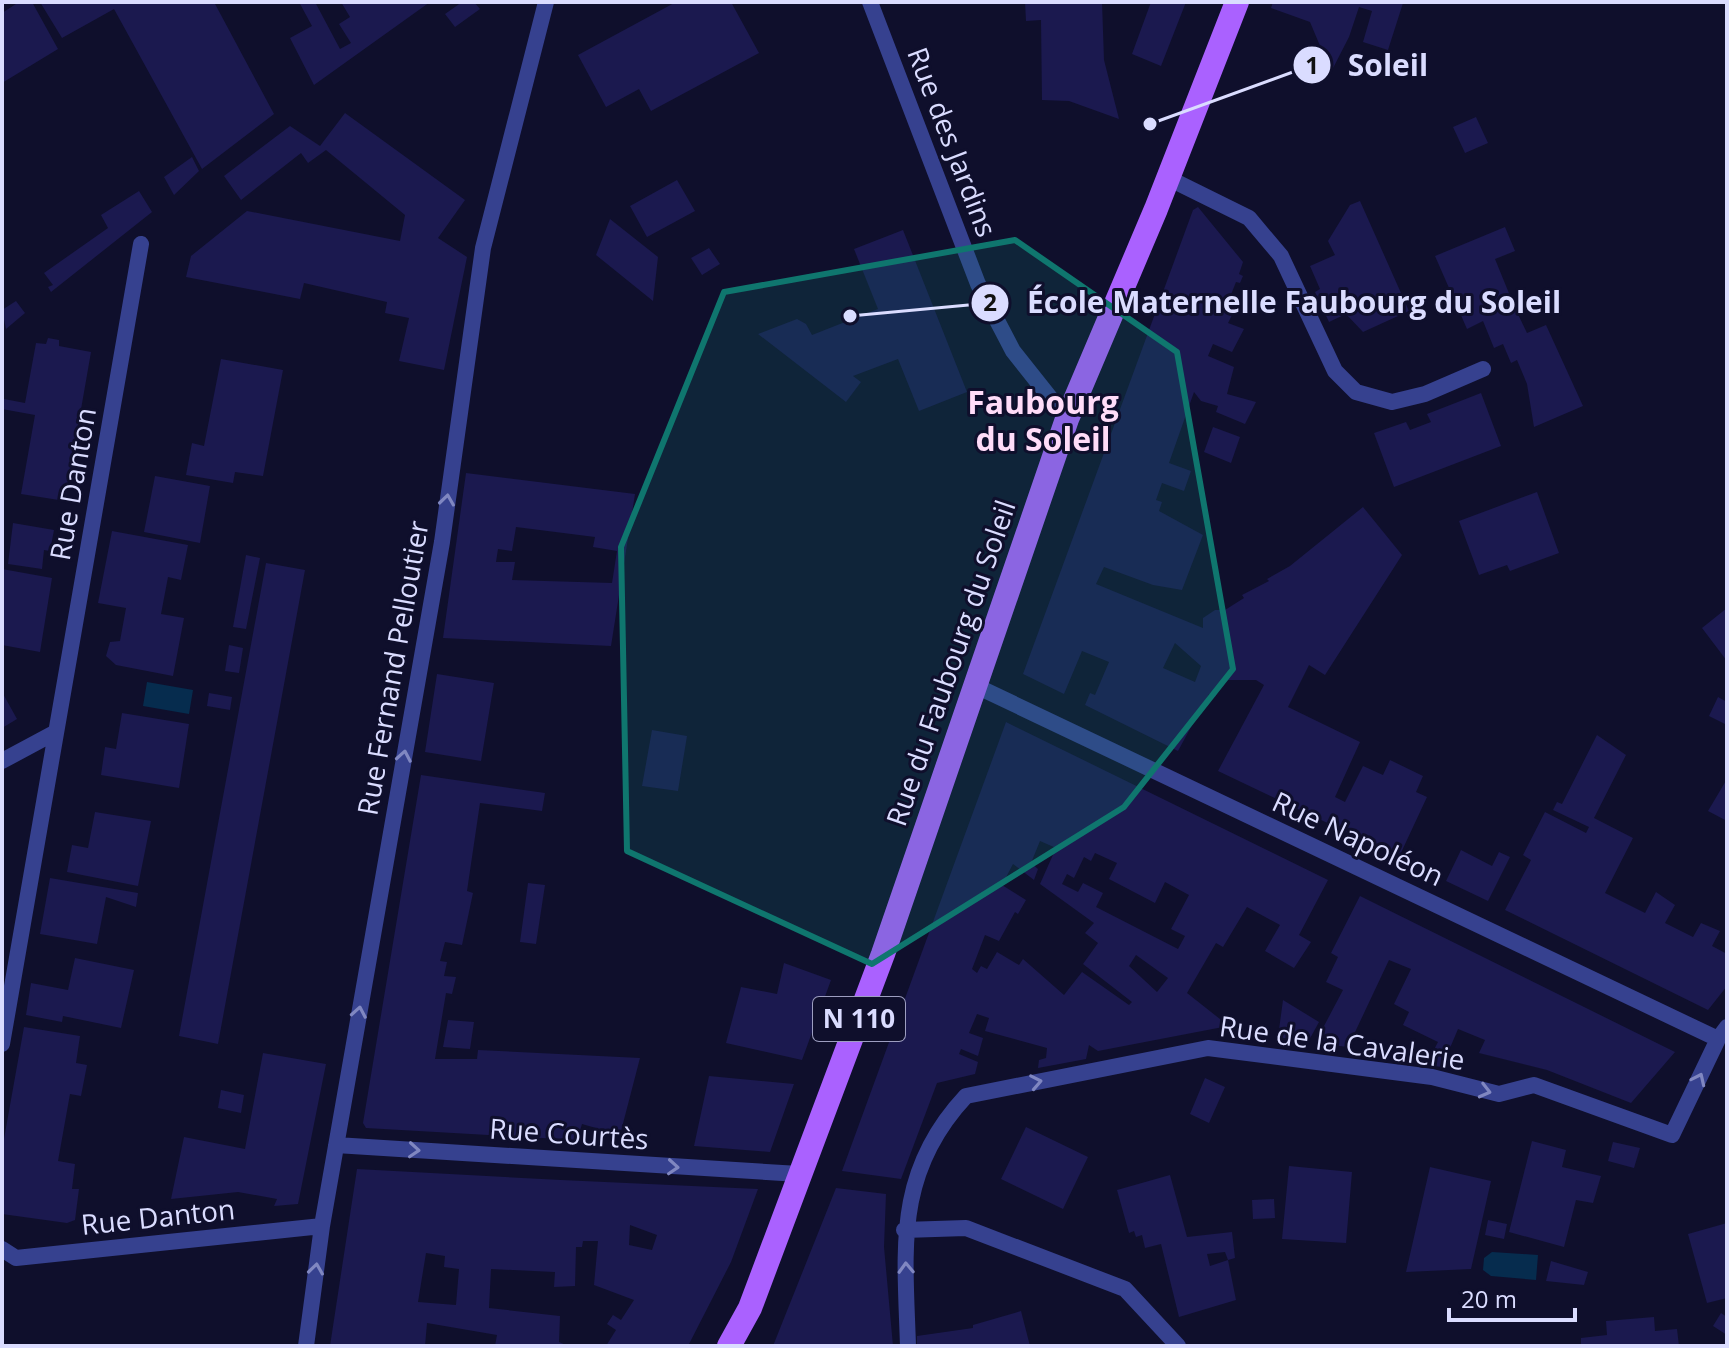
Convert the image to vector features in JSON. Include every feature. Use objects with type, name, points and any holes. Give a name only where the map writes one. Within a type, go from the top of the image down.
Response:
[{"type":"main road","name":"Rue du Faubourg du Soleil","points":[[729,1346],[750,1308],[883,954],[1067,419],[1168,178],[1237,2]]},
{"type":"street","name":"Rue Fernand Pelloutier","points":[[306,1346],[322,1226],[442,542],[483,248],[546,2]]},
{"type":"street","name":"Rue des Jardins","points":[[870,2],[978,284],[1013,351],[1067,419]]},
{"type":"street","points":[[1168,178],[1249,218],[1281,256],[1335,371],[1356,392],[1392,402],[1425,394],[1483,369]]},
{"type":"street","name":"Rue Danton","points":[[2,1044],[141,244]]},
{"type":"street","name":"Rue Napoléon","points":[[976,686],[1722,1033]]},
{"type":"street","points":[[2,761],[56,732]]},
{"type":"street","name":"Rue de la Cavalerie","points":[[908,1346],[904,1230],[918,1169],[942,1122],[966,1096],[1208,1048],[1432,1077],[1499,1094],[1534,1085],[1672,1135],[1722,1033]]},
{"type":"street","name":"Rue Courtès","points":[[336,1145],[799,1174]]},
{"type":"street","name":"Rue Danton","points":[[2,1249],[16,1258],[322,1226]]},
{"type":"street","points":[[904,1230],[966,1228],[1125,1289],[1178,1346]]},
{"type":"highlighted area","points":[[1015,240],[1177,352],[1233,669],[1124,807],[872,964],[627,851],[621,547],[724,292]]},
{"type":"water","points":[[147,682],[193,690],[189,714],[143,706]]},
{"type":"water","points":[[1492,1252],[1538,1255],[1536,1280],[1491,1276],[1483,1270],[1484,1258]]},
{"type":"building","points":[[19,2],[32,2],[58,49],[2,83],[2,13]]},
{"type":"building","points":[[40,2],[214,2],[274,114],[202,169],[114,9],[62,38]]},
{"type":"building","points":[[299,2],[315,2],[340,49],[351,43],[339,24],[350,17],[341,2],[430,2],[314,85],[290,38],[312,26]]},
{"type":"building","points":[[462,2],[474,2],[480,9],[455,27],[445,14]]},
{"type":"building","points":[[676,2],[731,2],[759,53],[651,111],[639,89],[606,107],[578,55]]},
{"type":"building","points":[[1025,2],[1102,2],[1104,60],[1119,119],[1069,101],[1042,100],[1041,20],[1026,21]]},
{"type":"building","points":[[1151,2],[1186,2],[1161,66],[1132,54]]},
{"type":"building","points":[[1273,2],[1403,3],[1388,50],[1363,42],[1372,11],[1359,7],[1349,37],[1331,72],[1310,22],[1271,8]]},
{"type":"building","points":[[345,113],[465,200],[438,238],[467,257],[444,370],[399,361],[409,318],[385,313],[387,302],[304,283],[300,299],[186,277],[191,256],[247,211],[400,241],[405,215],[326,150],[308,163],[301,153],[241,200],[224,176],[290,126],[320,146]]},
{"type":"building","points":[[1476,117],[1488,143],[1465,153],[1453,127]]},
{"type":"building","points":[[192,157],[199,171],[174,195],[164,177]]},
{"type":"building","points":[[677,180],[695,211],[647,237],[630,206]]},
{"type":"building","points":[[139,191],[152,212],[51,292],[48,287],[53,285],[44,273],[108,228],[101,215]]},
{"type":"building","points":[[1360,201],[1409,311],[1363,332],[1346,314],[1329,322],[1315,292],[1320,289],[1310,266],[1335,255],[1328,241],[1350,205]]},
{"type":"building","points":[[1198,207],[1243,262],[1239,274],[1243,276],[1240,283],[1236,282],[1226,307],[1234,311],[1228,323],[1244,329],[1232,352],[1213,344],[1208,356],[1234,367],[1227,394],[1256,402],[1245,424],[1216,412],[1218,406],[1201,401],[1194,392],[1169,463],[1191,471],[1184,491],[1162,483],[1156,500],[1162,502],[1159,511],[1203,535],[1182,590],[1153,585],[1104,567],[1096,584],[1203,628],[1203,618],[1215,610],[1225,610],[1244,598],[1242,595],[1269,581],[1267,579],[1290,566],[1363,507],[1402,555],[1325,675],[1309,665],[1288,707],[1360,742],[1335,797],[1345,802],[1363,766],[1383,775],[1390,760],[1423,776],[1416,792],[1427,797],[1399,857],[1218,771],[1264,685],[1256,680],[1224,680],[1215,697],[1209,694],[1178,751],[1085,705],[1090,693],[1095,695],[1109,662],[1082,651],[1064,694],[1023,674],[1193,210]],"holes":[[[1175,643],[1201,666],[1195,682],[1163,668]]]},
{"type":"building","points":[[610,219],[658,257],[653,301],[596,255]]},
{"type":"building","points":[[1505,227],[1515,251],[1495,259],[1515,308],[1527,333],[1546,325],[1583,406],[1534,427],[1527,384],[1517,360],[1511,363],[1503,344],[1494,348],[1483,321],[1467,329],[1435,256]]},
{"type":"building","points":[[903,230],[967,392],[919,411],[898,359],[853,376],[861,382],[846,402],[758,334],[797,319],[806,324],[812,335],[878,309],[854,249]]},
{"type":"building","points":[[709,248],[720,264],[702,275],[691,258]]},
{"type":"building","points":[[16,301],[25,313],[6,329],[2,310]]},
{"type":"building","points":[[48,338],[59,340],[59,346],[91,352],[65,501],[21,494],[35,415],[2,409],[4,399],[25,403],[36,343],[46,344]]},
{"type":"building","points":[[221,359],[283,370],[263,476],[235,472],[233,483],[186,475],[192,443],[204,446]]},
{"type":"building","points":[[1481,393],[1501,446],[1394,487],[1374,433],[1406,422],[1410,430],[1431,422],[1427,414]]},
{"type":"building","points":[[1213,427],[1240,437],[1231,463],[1204,452]]},
{"type":"building","points":[[466,473],[635,494],[611,646],[443,638]],"holes":[[[516,527],[595,537],[593,547],[617,551],[612,583],[512,580],[515,562],[496,562],[498,549],[512,551]]]},
{"type":"building","points":[[155,476],[210,486],[200,543],[144,532]]},
{"type":"building","points":[[1537,492],[1559,553],[1510,571],[1507,565],[1479,575],[1459,521]]},
{"type":"building","points":[[13,523],[54,530],[50,551],[44,550],[42,569],[8,564]]},
{"type":"building","points":[[112,531],[188,545],[181,580],[168,577],[161,614],[184,618],[173,676],[116,665],[106,656],[110,642],[120,641],[126,608],[98,603]]},
{"type":"building","points":[[246,555],[260,558],[246,629],[233,627]]},
{"type":"building","points":[[266,563],[305,570],[218,1044],[179,1036]]},
{"type":"building","points":[[2,569],[52,578],[40,652],[2,645]]},
{"type":"building","points":[[1727,608],[1727,661],[1702,628]]},
{"type":"building","points":[[229,645],[243,648],[239,673],[225,671]]},
{"type":"building","points":[[437,674],[494,683],[481,761],[425,752]]},
{"type":"building","points":[[2,692],[17,719],[2,728]]},
{"type":"building","points":[[209,693],[232,697],[230,710],[207,706]]},
{"type":"building","points":[[1718,697],[1727,702],[1727,725],[1709,716]]},
{"type":"building","points":[[122,713],[189,724],[179,788],[101,775],[105,747],[116,749]]},
{"type":"building","points":[[1006,722],[1328,880],[1299,935],[1311,942],[1294,968],[1265,951],[1280,925],[1247,907],[1223,947],[1216,943],[1187,993],[1225,1023],[1223,1027],[1098,1051],[1089,1045],[1086,1059],[1038,1068],[1039,1060],[1046,1058],[1047,1048],[985,1031],[989,1018],[977,1014],[969,1033],[983,1038],[978,1056],[961,1049],[959,1054],[978,1062],[975,1074],[937,1083],[901,1179],[842,1171]],"holes":[[[1040,841],[1056,848],[1040,884],[1094,923],[1085,933],[1098,943],[1083,964],[1132,1002],[1129,1005],[1082,972],[1064,995],[1023,959],[1019,965],[997,952],[987,969],[981,966],[977,973],[972,969],[985,935],[999,941],[1015,912],[1018,914],[1026,900],[1002,885],[1013,864],[1034,880],[1038,869],[1031,863]],[[1095,853],[1117,863],[1109,879],[1155,903],[1165,882],[1189,895],[1171,929],[1185,936],[1178,949],[1096,907],[1103,893],[1083,883],[1078,892],[1062,884],[1067,874],[1074,878],[1084,857],[1091,861]],[[1136,955],[1168,978],[1157,992],[1129,966]]]},
{"type":"building","points":[[652,730],[687,736],[678,791],[642,786]]},
{"type":"building","points":[[1597,735],[1626,755],[1594,818],[1633,838],[1605,893],[1645,913],[1656,892],[1675,905],[1665,923],[1693,937],[1701,923],[1720,931],[1712,946],[1727,954],[1727,986],[1708,1010],[1505,910],[1531,860],[1523,855],[1545,812],[1586,833],[1589,827],[1553,810],[1557,802],[1562,804]]},
{"type":"building","points":[[421,775],[545,793],[542,811],[480,803],[467,891],[473,893],[462,945],[445,942],[440,961],[447,962],[444,976],[456,977],[452,994],[446,993],[435,1059],[477,1059],[478,1050],[640,1058],[620,1135],[582,1124],[577,1140],[366,1128],[363,1123]]},
{"type":"building","points":[[1727,779],[1727,821],[1708,811]]},
{"type":"building","points":[[95,812],[151,821],[138,886],[67,872],[72,845],[88,848]]},
{"type":"building","points":[[1461,850],[1492,866],[1499,852],[1510,857],[1488,901],[1446,881]]},
{"type":"building","points":[[50,878],[138,893],[136,907],[106,897],[97,944],[40,934]]},
{"type":"building","points":[[528,883],[545,885],[536,944],[520,942]]},
{"type":"building","points":[[1360,896],[1675,1052],[1631,1103],[1547,1070],[1479,1053],[1485,1040],[1458,1029],[1442,1067],[1426,1065],[1438,1042],[1403,1025],[1409,1012],[1394,1004],[1411,969],[1389,960],[1348,1047],[1315,1043],[1343,990],[1326,982],[1338,957],[1331,953]]},
{"type":"building","points":[[75,958],[134,970],[121,1028],[63,1016],[62,1022],[26,1015],[31,983],[68,990]]},
{"type":"building","points":[[784,963],[831,980],[802,1060],[726,1043],[741,987],[777,994]]},
{"type":"building","points":[[1283,1000],[1319,1022],[1308,1042],[1278,1037]]},
{"type":"building","points":[[448,1020],[474,1022],[470,1049],[443,1047]]},
{"type":"building","points":[[24,1027],[80,1036],[76,1063],[87,1065],[81,1096],[70,1094],[58,1161],[75,1164],[72,1189],[79,1189],[75,1220],[67,1223],[2,1214],[2,1150]]},
{"type":"building","points":[[263,1053],[326,1064],[298,1204],[274,1206],[277,1199],[238,1192],[171,1199],[184,1137],[245,1149]]},
{"type":"building","points":[[709,1076],[794,1084],[770,1152],[694,1146]]},
{"type":"building","points":[[1205,1078],[1225,1087],[1209,1123],[1190,1114]]},
{"type":"building","points":[[221,1090],[244,1095],[241,1113],[218,1108]]},
{"type":"building","points":[[1026,1127],[1088,1157],[1063,1209],[1001,1179]]},
{"type":"building","points":[[1532,1141],[1566,1150],[1562,1167],[1601,1176],[1593,1203],[1576,1200],[1564,1247],[1509,1232]]},
{"type":"building","points":[[1613,1142],[1640,1148],[1634,1168],[1608,1161]]},
{"type":"building","points":[[1289,1166],[1352,1172],[1346,1243],[1282,1239]]},
{"type":"building","points":[[1430,1167],[1491,1181],[1471,1269],[1406,1272]]},
{"type":"building","points":[[357,1169],[758,1189],[731,1262],[688,1346],[606,1346],[616,1330],[607,1324],[613,1315],[621,1320],[634,1300],[594,1285],[598,1241],[583,1241],[582,1247],[576,1247],[575,1286],[554,1287],[555,1272],[491,1269],[489,1308],[560,1316],[559,1342],[568,1346],[495,1346],[497,1335],[427,1323],[425,1346],[330,1346]],"holes":[[[630,1225],[657,1235],[652,1250],[629,1245]],[[426,1253],[445,1256],[444,1267],[459,1269],[456,1305],[418,1302]]]},
{"type":"building","points":[[1170,1175],[1187,1237],[1232,1232],[1235,1258],[1228,1260],[1236,1300],[1179,1317],[1161,1244],[1145,1248],[1142,1235],[1136,1237],[1134,1231],[1129,1233],[1117,1190]],"holes":[[[1225,1252],[1228,1260],[1210,1266],[1207,1254]]]},
{"type":"building","points":[[836,1188],[886,1194],[884,1247],[893,1346],[773,1346]]},
{"type":"building","points":[[1274,1199],[1275,1218],[1253,1219],[1252,1200]]},
{"type":"building","points":[[1488,1220],[1507,1224],[1504,1239],[1485,1235]]},
{"type":"building","points":[[1727,1223],[1727,1298],[1707,1303],[1688,1234]]},
{"type":"building","points":[[1551,1261],[1588,1272],[1584,1285],[1546,1281]]},
{"type":"building","points":[[1021,1311],[1030,1346],[917,1346],[917,1336],[973,1328],[973,1325]]},
{"type":"building","points":[[1721,1313],[1727,1317],[1727,1335],[1713,1326]]},
{"type":"building","points":[[1654,1317],[1655,1331],[1677,1329],[1679,1346],[1581,1346],[1581,1338],[1607,1335],[1606,1321]]},
{"type":"place","name":"Soleil","points":[[1150,124]]},
{"type":"place","name":"École Maternelle Faubourg du Soleil","points":[[850,316]]},
{"type":"district","name":"Faubourg du Soleil","points":[[1043,422]]}]
